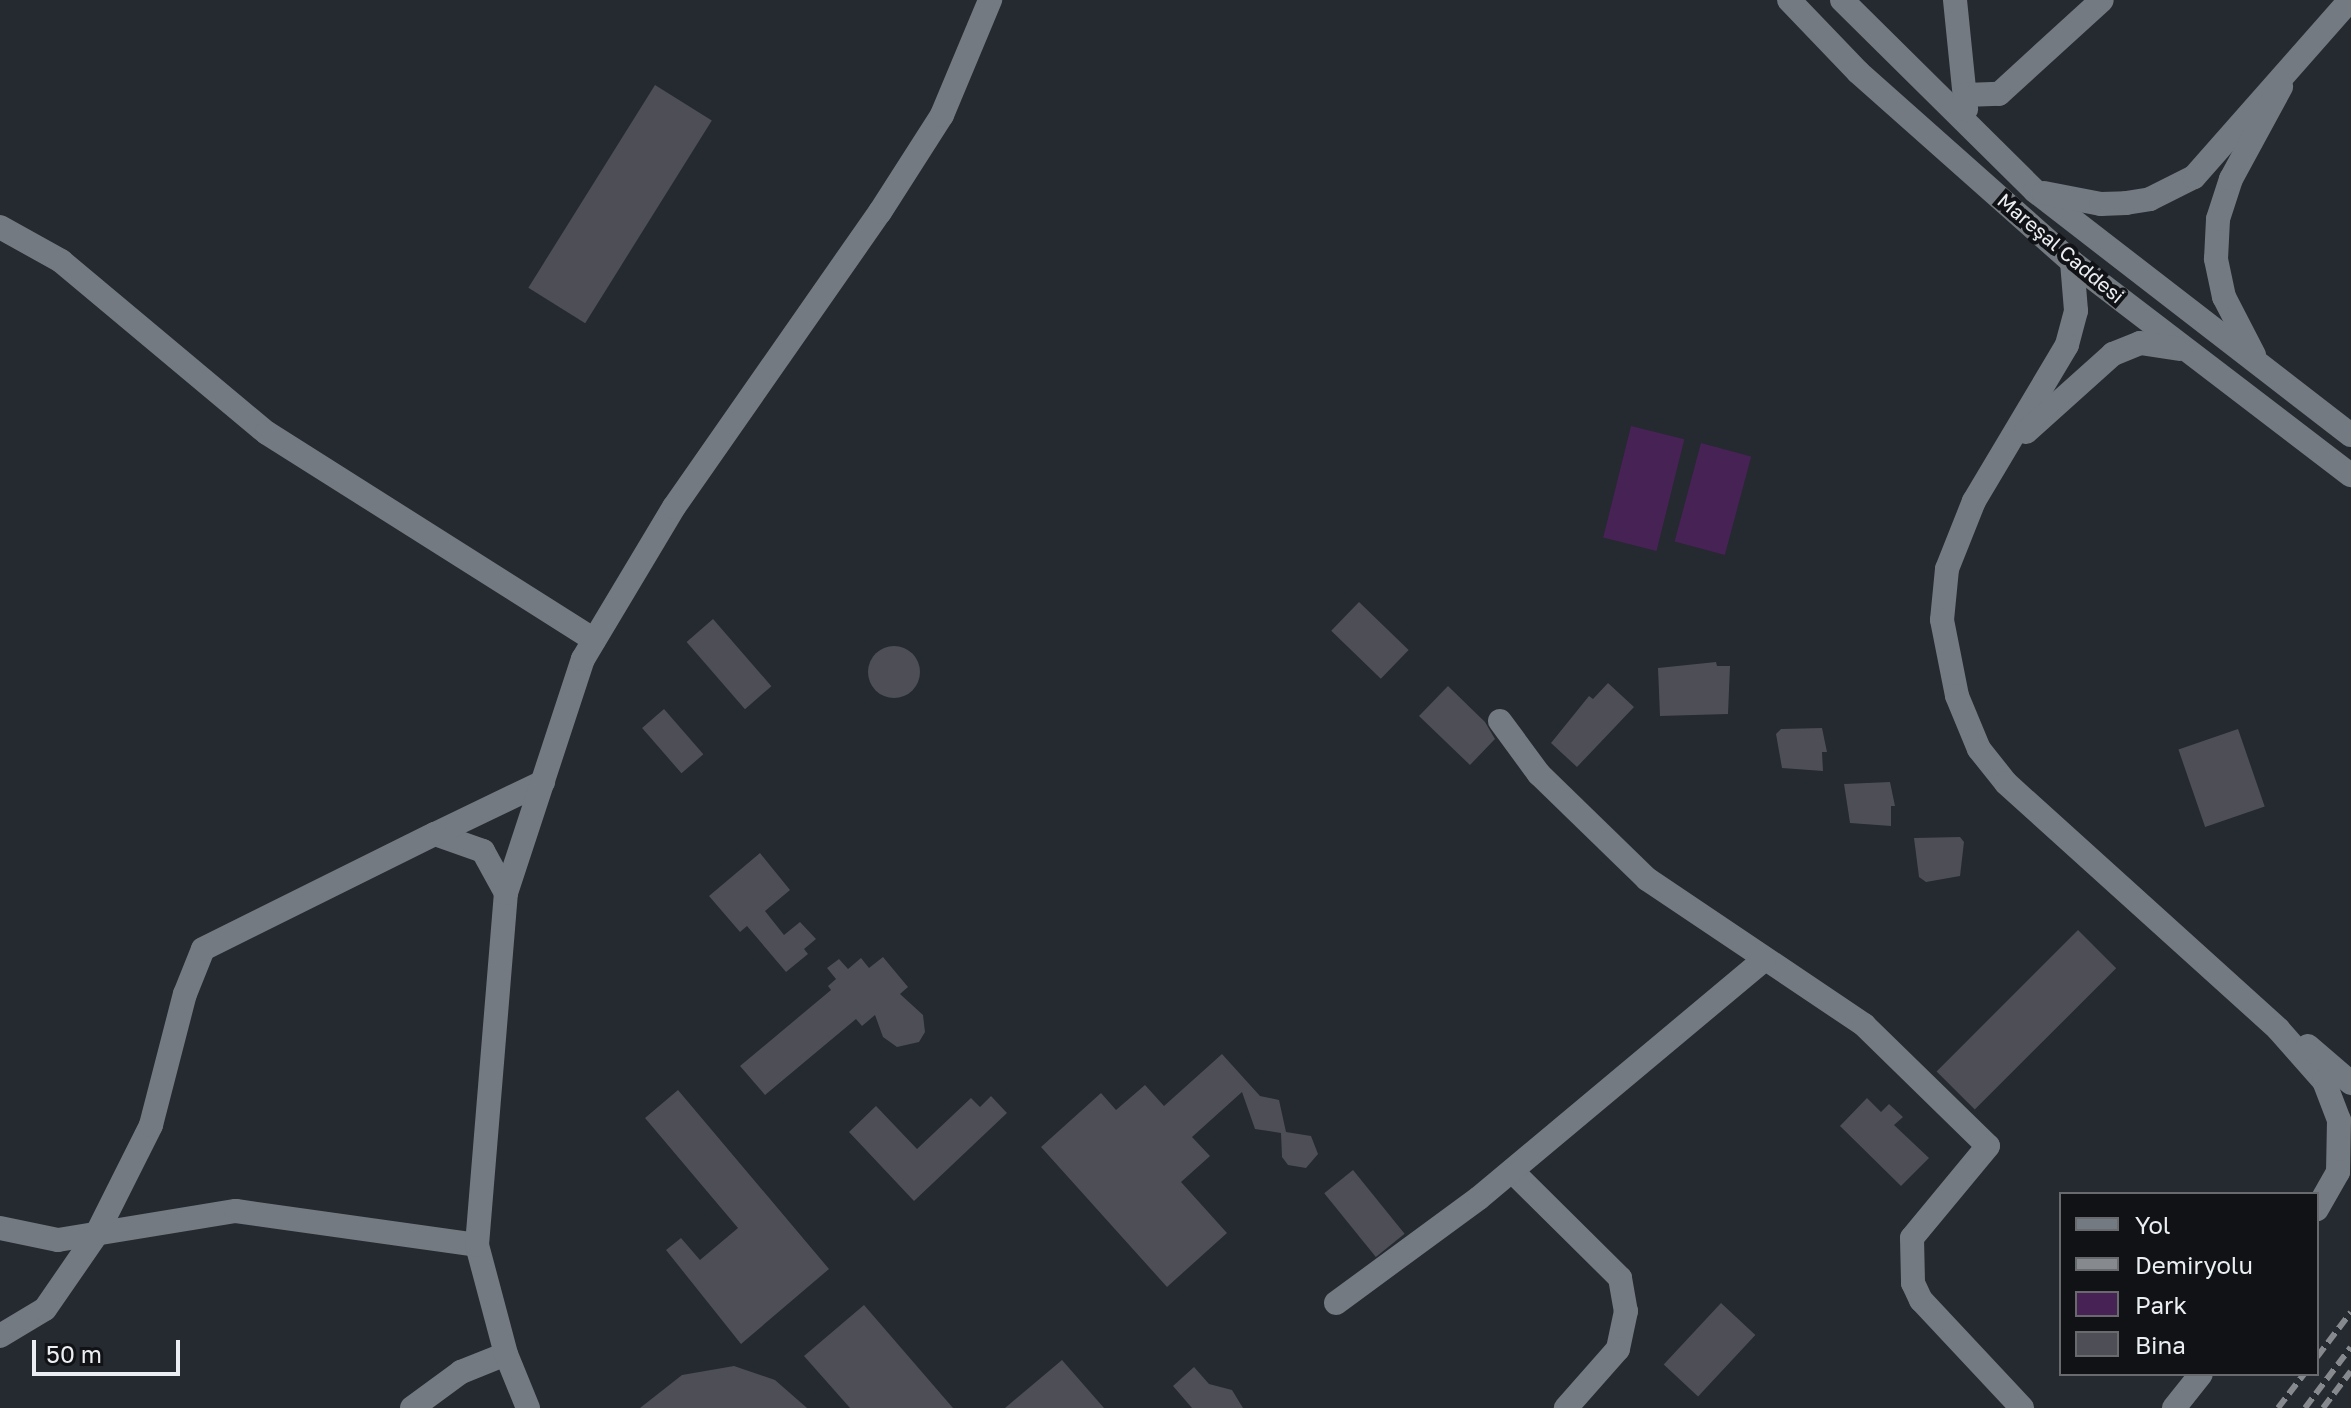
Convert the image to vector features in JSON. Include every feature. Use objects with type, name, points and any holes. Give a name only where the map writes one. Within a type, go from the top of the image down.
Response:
[{"type":"street","points":[[528,1408],[506,1354],[477,1245],[506,893],[583,659],[674,507],[880,212],[942,115],[990,0]]},
{"type":"street","name":"Mareşal Caddesi","points":[[1789,0],[1858,72],[2072,262],[2351,475]]},
{"type":"street","name":"Mareşal Caddesi","points":[[1842,0],[2035,191],[2351,435]]},
{"type":"street","points":[[1955,0],[1966,124]]},
{"type":"street","points":[[1965,95],[1999,94],[2102,0]]},
{"type":"street","points":[[2035,191],[2101,204],[2150,199],[2171,191],[2194,177],[2284,81],[2350,0]]},
{"type":"street","points":[[2261,366],[2224,297],[2216,239],[2231,179],[2284,81]]},
{"type":"street","points":[[0,227],[61,261],[267,433],[594,640]]},
{"type":"street","points":[[2072,262],[2076,311],[2067,345],[1964,522],[1942,594],[1942,620],[1957,696],[1979,749],[2006,783],[2278,1029],[2324,1081],[2339,1120],[2338,1172],[2319,1205]]},
{"type":"street","points":[[2012,444],[2100,363],[2125,348],[2156,343],[2194,355]]},
{"type":"street","points":[[1500,721],[1539,774],[1647,879],[1864,1025],[1988,1146],[1912,1238],[1913,1283],[1921,1300],[2022,1408]]},
{"type":"street","points":[[0,1336],[45,1309],[96,1235],[151,1125],[185,994],[203,949],[543,782]]},
{"type":"street","points":[[435,834],[483,851],[506,893]]},
{"type":"street","points":[[1336,1303],[1512,1171],[1764,960]]},
{"type":"street","points":[[2278,1029],[2295,1036],[2351,1083]]},
{"type":"street","points":[[1512,1171],[1620,1278],[1626,1311],[1618,1349],[1566,1408]]},
{"type":"street","points":[[2319,1212],[2351,1172]]},
{"type":"street","points":[[0,1228],[58,1240],[236,1211],[477,1245]]},
{"type":"street","points":[[412,1408],[461,1372],[506,1354]]},
{"type":"street","points":[[2174,1408],[2199,1376]]},
{"type":"green space","points":[[1631,426],[1684,439],[1657,551],[1603,538]]},
{"type":"green space","points":[[1701,443],[1751,456],[1725,555],[1675,542]]},
{"type":"building","points":[[655,85],[712,121],[585,323],[528,288]]},
{"type":"building","points":[[1359,602],[1409,650],[1381,679],[1331,631]]},
{"type":"building","points":[[713,619],[771,686],[745,709],[687,642]]},
{"type":"building","points":[[894,646],[913,653],[920,672],[913,691],[894,698],[875,691],[868,672],[875,653]]},
{"type":"building","points":[[1716,662],[1717,666],[1730,666],[1728,714],[1660,716],[1658,668]]},
{"type":"building","points":[[1608,683],[1634,707],[1577,767],[1551,743],[1589,696],[1593,699]]},
{"type":"building","points":[[1448,686],[1485,722],[1495,739],[1470,765],[1419,716]]},
{"type":"building","points":[[664,709],[703,754],[681,773],[642,728]]},
{"type":"building","points":[[1822,728],[1827,752],[1822,752],[1823,771],[1782,768],[1776,734],[1781,729]]},
{"type":"building","points":[[2238,729],[2265,807],[2205,827],[2178,750]]},
{"type":"building","points":[[1890,782],[1895,806],[1891,806],[1891,826],[1850,823],[1844,784]]},
{"type":"building","points":[[1960,837],[1964,842],[1960,876],[1926,882],[1919,877],[1914,838]]},
{"type":"building","points":[[760,853],[790,890],[765,911],[784,935],[800,922],[816,939],[804,949],[808,954],[786,972],[747,926],[740,932],[709,896]]},
{"type":"building","points":[[2078,930],[2116,968],[1975,1110],[1937,1071]]},
{"type":"building","points":[[883,957],[908,987],[900,994],[923,1015],[925,1032],[919,1042],[897,1047],[883,1037],[875,1015],[862,1026],[856,1019],[765,1095],[740,1066],[831,990],[828,986],[836,979],[827,968],[839,959],[848,969],[861,958],[869,968]]},
{"type":"building","points":[[1222,1054],[1260,1096],[1279,1100],[1286,1132],[1311,1136],[1318,1154],[1306,1168],[1288,1165],[1282,1157],[1281,1133],[1255,1129],[1242,1092],[1192,1137],[1210,1156],[1181,1182],[1227,1233],[1167,1287],[1041,1147],[1101,1093],[1116,1110],[1145,1085],[1164,1106]]},
{"type":"building","points":[[678,1090],[829,1269],[741,1344],[666,1250],[681,1238],[700,1260],[738,1228],[645,1118]]},
{"type":"building","points":[[991,1096],[1007,1113],[914,1201],[849,1132],[876,1106],[917,1149],[971,1098],[980,1107]]},
{"type":"building","points":[[1867,1098],[1881,1112],[1889,1104],[1903,1117],[1894,1125],[1929,1158],[1901,1186],[1840,1126]]},
{"type":"building","points":[[1353,1170],[1405,1234],[1376,1257],[1324,1193]]},
{"type":"building","points":[[1721,1303],[1755,1335],[1698,1396],[1664,1364]]},
{"type":"building","points":[[864,1305],[953,1408],[850,1408],[804,1356]]},
{"type":"building","points":[[1062,1360],[1104,1408],[1005,1408]]},
{"type":"building","points":[[734,1366],[775,1380],[807,1408],[640,1408],[682,1375]]},
{"type":"building","points":[[1194,1367],[1209,1384],[1232,1390],[1243,1408],[1192,1408],[1173,1386]]},
{"type":"railway","points":[[2319,1354],[2351,1312]]},
{"type":"railway","points":[[2305,1408],[2351,1347]]},
{"type":"railway","points":[[2323,1408],[2351,1371]]},
{"type":"railway","points":[[2278,1408],[2302,1376]]}]
